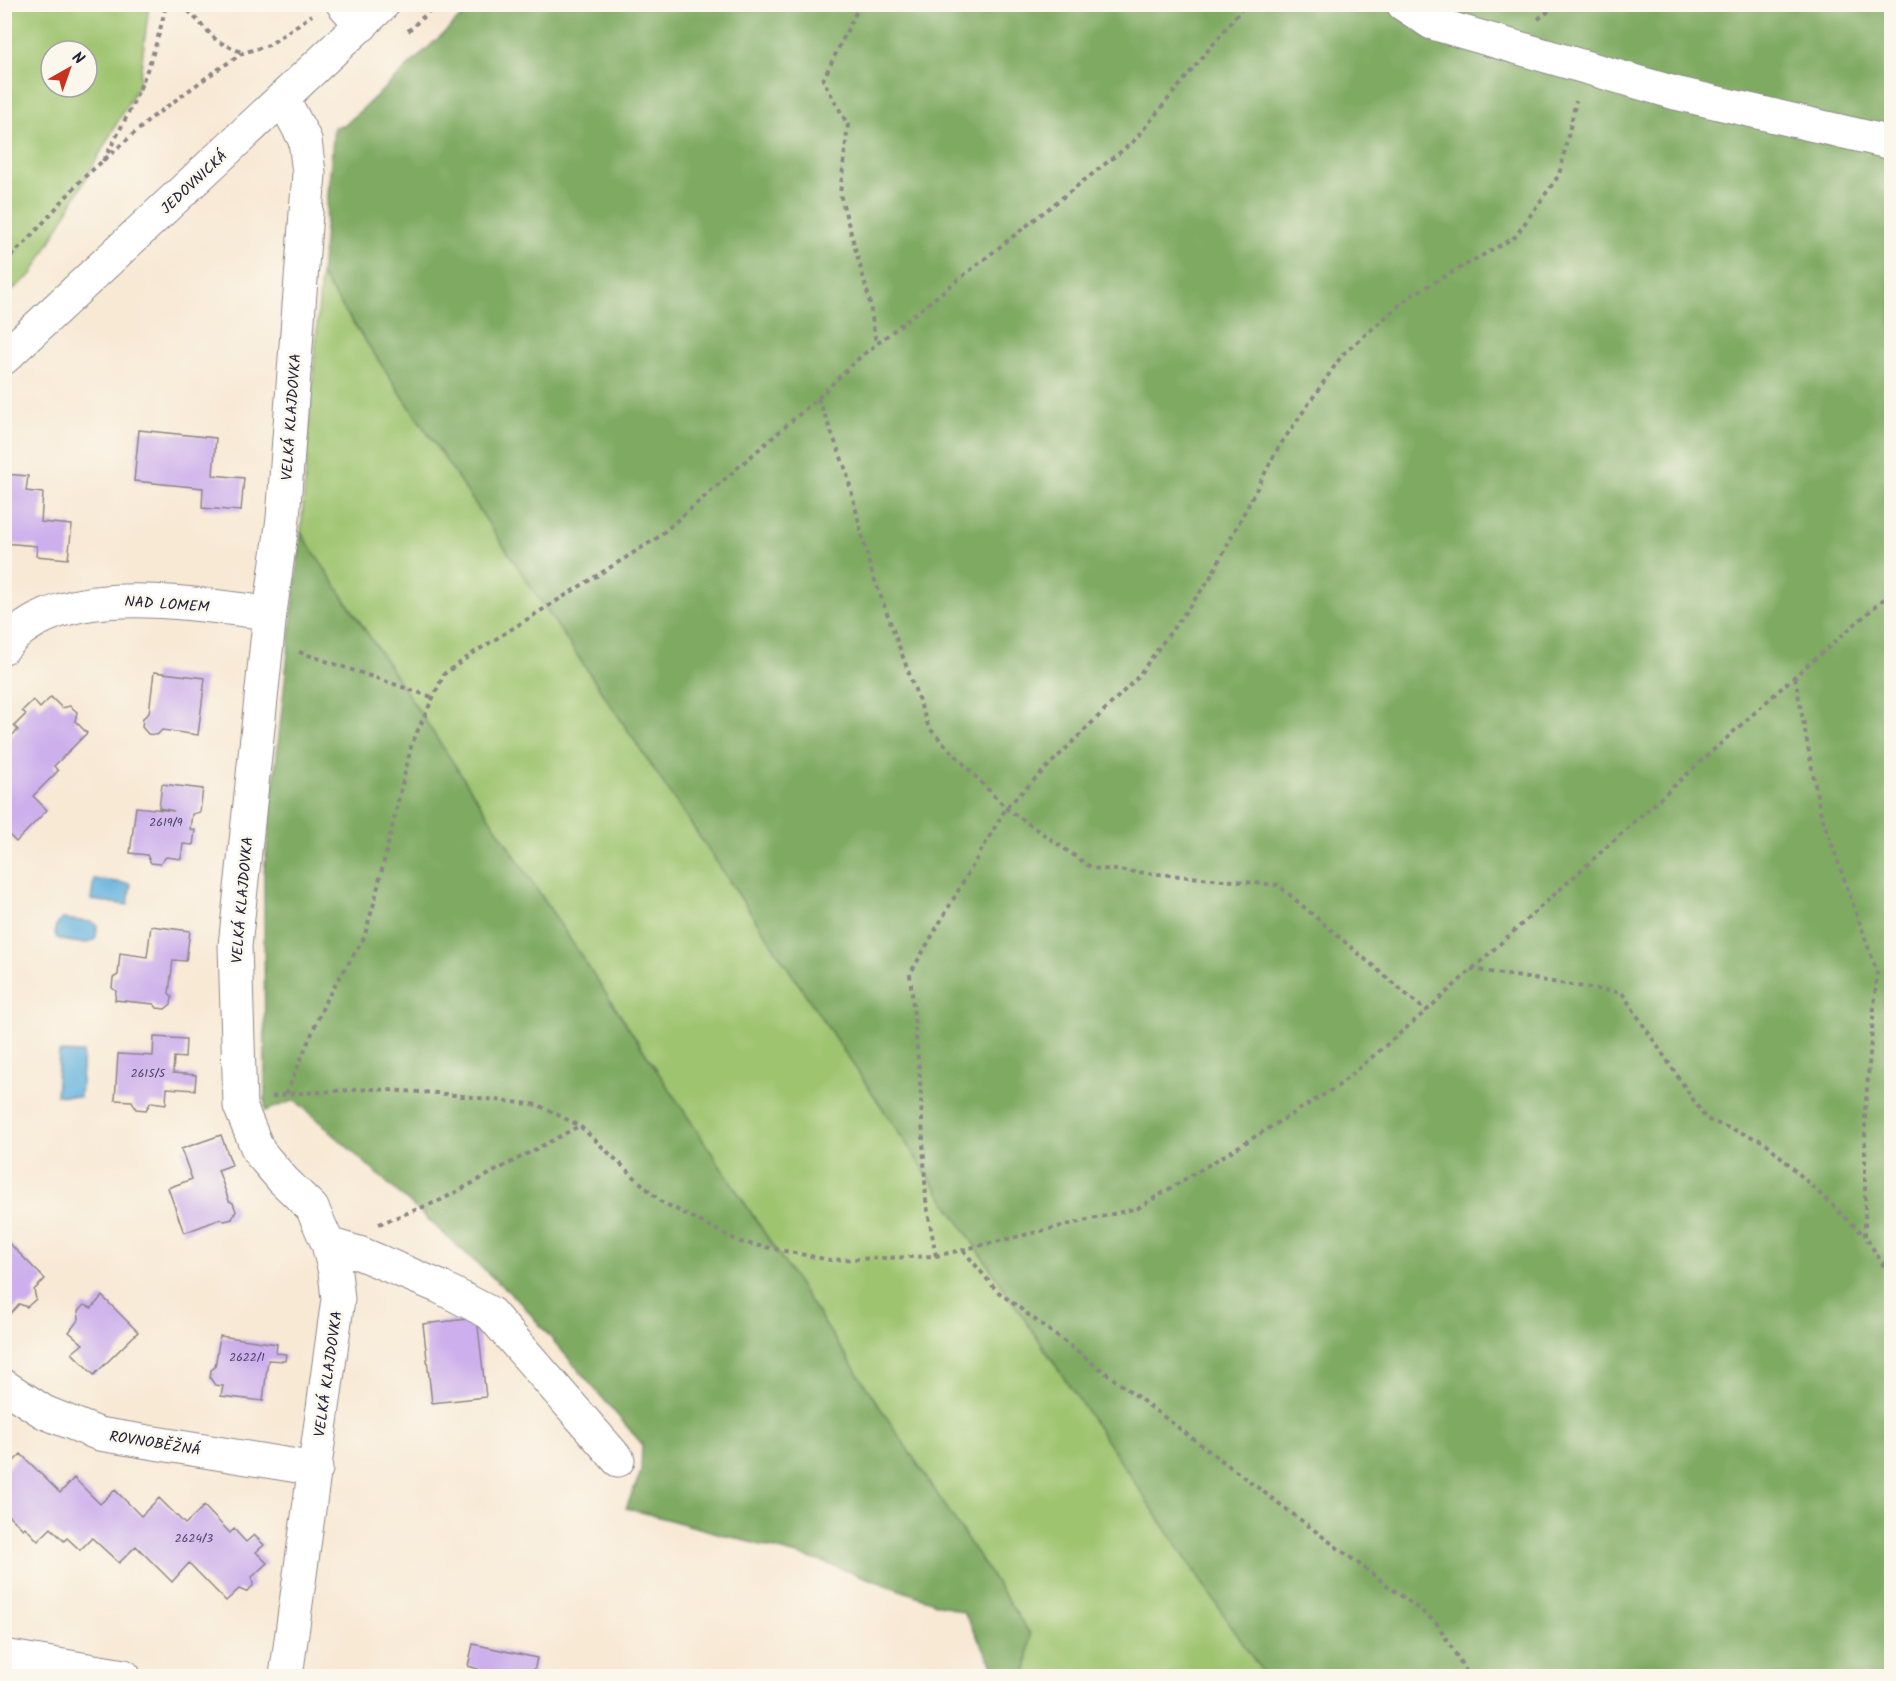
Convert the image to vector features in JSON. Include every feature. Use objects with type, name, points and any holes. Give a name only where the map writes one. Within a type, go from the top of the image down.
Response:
[{"type":"street","points":[[1403,4],[1432,22],[1675,93],[1892,143]]},
{"type":"street","name":"JEDOVNICKÁ","points":[[4,358],[283,99],[351,12]]},
{"type":"street","name":"VELKÁ KLAJDOVKA","points":[[283,99],[305,140],[309,173],[283,518],[235,946],[240,1106],[259,1152],[283,1180],[312,1208],[328,1244],[335,1272],[338,1299],[286,1677]]},
{"type":"street","name":"NAD LOMEM","points":[[4,647],[14,635],[45,616],[77,607],[120,600],[166,602],[269,627]]},
{"type":"street","points":[[328,1244],[359,1253],[441,1287],[490,1313],[618,1460]]},
{"type":"street","name":"ROVNOBĚŽNÁ","points":[[4,1386],[44,1412],[99,1434],[315,1468]]},
{"type":"street","points":[[4,1656],[112,1675]]},
{"type":"path","points":[[101,165],[146,77],[166,4]]},
{"type":"path","points":[[182,4],[217,41],[243,53]]},
{"type":"path","points":[[860,4],[824,80],[848,126],[840,194],[869,298],[876,345]]},
{"type":"path","points":[[286,1094],[326,1000],[364,938],[412,743],[444,674],[475,651],[657,538],[818,398],[860,357],[1132,142],[1246,4]]},
{"type":"path","points":[[4,262],[26,242],[81,180],[101,165],[154,116],[214,72],[243,53],[351,12]]},
{"type":"path","points":[[936,1256],[926,1200],[920,1080],[910,974],[1005,808],[1136,679],[1209,580],[1278,448],[1344,354],[1410,296],[1515,237],[1559,175],[1583,66]]},
{"type":"path","points":[[818,398],[846,470],[870,567],[929,728],[1005,808],[1092,868],[1278,885],[1426,1011]]},
{"type":"path","points":[[240,1106],[286,1094],[370,1089],[437,1093],[538,1105],[580,1126],[660,1201],[740,1242],[830,1260],[936,1256],[1138,1208],[1338,1086],[1426,1011],[1795,676],[1892,592]]},
{"type":"path","points":[[269,627],[432,697]]},
{"type":"path","points":[[1795,676],[1820,811],[1877,972],[1864,1111],[1866,1236]]},
{"type":"path","points":[[1471,969],[1622,993],[1706,1119],[1765,1142],[1866,1236],[1892,1279]]},
{"type":"path","points":[[328,1244],[441,1200],[580,1126]]},
{"type":"path","points":[[963,1250],[997,1291],[1436,1622],[1469,1677]]},
{"type":"green space","points":[[5,4],[149,5],[139,84],[32,274],[5,296]]},
{"type":"green space","points":[[474,5],[1891,5],[1891,1676],[1265,1676],[321,275],[334,127],[344,126]]},
{"type":"green space","points":[[321,275],[1265,1676],[1026,1676],[1030,1634],[301,533]]},
{"type":"green space","points":[[301,533],[1030,1634],[1026,1676],[999,1676],[964,1613],[823,1562],[626,1508],[641,1472],[642,1444],[520,1302],[295,1100],[265,1111],[264,874]]},
{"type":"water","points":[[94,879],[131,884],[128,905],[91,900]]},
{"type":"water","points":[[62,919],[91,922],[97,926],[95,939],[81,943],[59,939],[55,931]]},
{"type":"water","points":[[59,1052],[83,1053],[80,1097],[56,1095]]},
{"type":"building","points":[[139,430],[216,438],[213,475],[244,478],[241,511],[202,508],[203,488],[134,481]]},
{"type":"building","points":[[5,474],[28,476],[26,491],[43,493],[41,522],[72,525],[68,559],[36,556],[37,546],[4,543]]},
{"type":"building","points":[[154,672],[205,678],[198,735],[162,730],[157,735],[148,734],[142,727],[143,718],[149,713]]},
{"type":"building","points":[[51,697],[62,708],[70,706],[77,712],[75,721],[87,733],[54,766],[58,771],[33,796],[47,810],[16,842],[4,830],[4,751],[12,743],[8,739],[18,730],[14,726],[26,714],[22,711],[33,700],[40,708]]},
{"type":"building","points":[[162,784],[203,789],[200,812],[192,814],[190,829],[195,830],[193,845],[183,844],[181,859],[166,857],[160,864],[151,863],[147,855],[130,853],[136,807],[174,811],[159,808]]},
{"type":"building","points":[[151,926],[190,931],[186,961],[173,960],[169,993],[172,997],[171,1004],[165,1009],[157,1008],[154,1004],[115,1000],[116,991],[112,988],[113,978],[118,975],[120,953],[147,957]]},
{"type":"building","points":[[154,1037],[186,1039],[185,1058],[174,1057],[173,1073],[196,1075],[195,1090],[167,1088],[166,1104],[151,1102],[146,1110],[136,1109],[132,1101],[115,1100],[118,1054],[153,1056]]},
{"type":"building","points":[[221,1135],[232,1165],[218,1170],[229,1201],[233,1203],[236,1211],[232,1219],[225,1221],[220,1219],[184,1233],[168,1188],[192,1179],[181,1149]]},
{"type":"building","points":[[4,1238],[45,1279],[34,1290],[36,1299],[27,1307],[19,1304],[8,1316],[4,1312]]},
{"type":"building","points":[[102,1296],[138,1332],[94,1375],[72,1353],[83,1344],[69,1332],[79,1319],[78,1311],[84,1305],[92,1308]]},
{"type":"building","points":[[477,1318],[486,1397],[432,1403],[423,1324]]},
{"type":"building","points":[[220,1336],[277,1344],[276,1353],[286,1354],[285,1361],[268,1360],[263,1401],[221,1396],[223,1386],[215,1385],[210,1378],[211,1370],[215,1367]]},
{"type":"building","points":[[21,1454],[60,1493],[74,1478],[100,1504],[115,1490],[141,1516],[159,1498],[185,1524],[204,1506],[230,1533],[234,1529],[246,1542],[254,1535],[264,1545],[256,1552],[267,1563],[252,1577],[253,1586],[246,1592],[239,1589],[226,1601],[189,1563],[172,1582],[136,1546],[119,1563],[92,1538],[80,1550],[67,1538],[64,1541],[51,1528],[38,1541],[25,1527],[23,1529],[4,1511],[4,1471]]},
{"type":"building","points":[[473,1644],[537,1658],[533,1676],[476,1676],[478,1669],[468,1666]]}]
